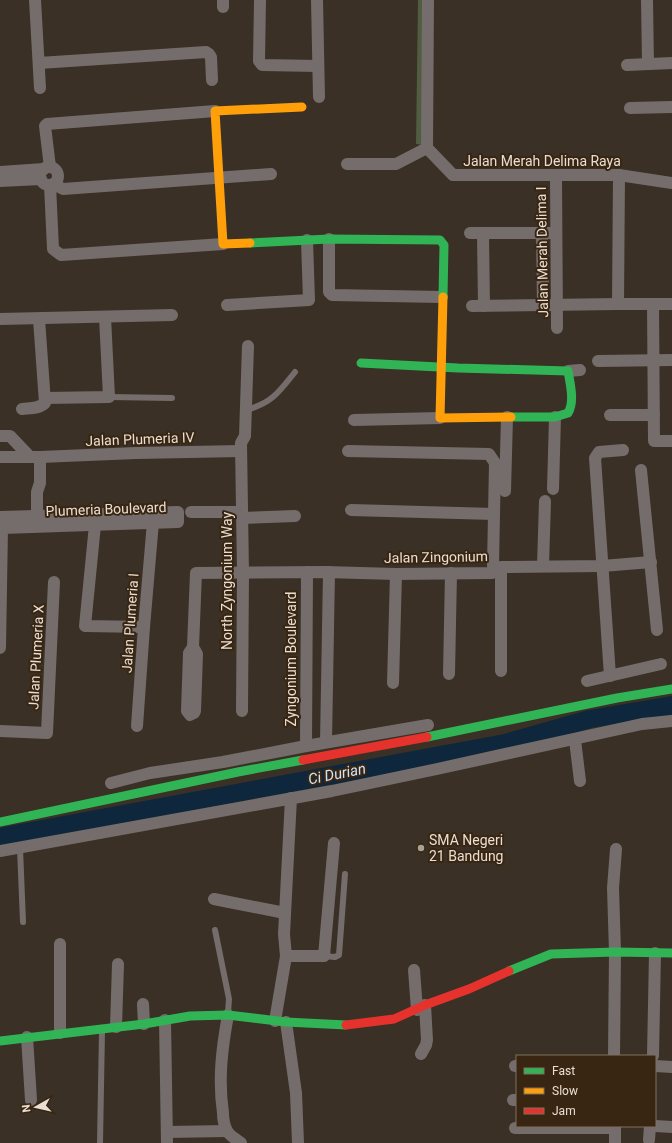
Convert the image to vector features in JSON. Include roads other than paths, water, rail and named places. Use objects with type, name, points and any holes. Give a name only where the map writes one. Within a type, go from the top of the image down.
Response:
[{"type":"street","points":[[35,0],[40,63],[40,88]]},
{"type":"street","points":[[260,0],[260,62],[262,65],[318,66]]},
{"type":"street","points":[[317,0],[319,97]]},
{"type":"street","points":[[347,164],[396,164],[427,148],[428,0]]},
{"type":"street","points":[[647,0],[648,64]]},
{"type":"street","points":[[40,63],[206,52],[211,57],[212,80]]},
{"type":"street","points":[[627,65],[672,63]]},
{"type":"street","points":[[302,107],[215,111],[47,124],[45,126],[53,249],[61,255],[224,244],[329,239],[440,240],[444,245],[440,418]]},
{"type":"street","points":[[630,108],[672,107]]},
{"type":"street","points":[[215,111],[218,177],[224,244]]},
{"type":"street","name":"Jalan Merah Delima Raya","points":[[427,148],[453,175],[620,175],[672,182]]},
{"type":"street","points":[[0,172],[48,176],[59,187],[63,188],[271,174]]},
{"type":"street","points":[[618,304],[620,175]]},
{"type":"street","points":[[0,181],[48,176]]},
{"type":"street","name":"Jalan Merah Delima I","points":[[556,176],[557,328]]},
{"type":"street","points":[[470,233],[556,233]]},
{"type":"street","points":[[542,233],[543,305]]},
{"type":"street","points":[[483,234],[478,306],[672,304]]},
{"type":"street","points":[[329,239],[329,292],[332,295],[442,298]]},
{"type":"street","points":[[227,305],[309,300],[308,240]]},
{"type":"street","points":[[653,304],[654,441],[672,441]]},
{"type":"street","points":[[0,318],[39,319],[172,315]]},
{"type":"street","points":[[45,398],[109,397],[105,317]]},
{"type":"street","points":[[22,408],[42,406],[45,403],[39,319]]},
{"type":"street","name":"North Zyngonium Way","points":[[242,711],[244,573],[241,443],[246,436],[248,346]]},
{"type":"street","points":[[598,361],[672,360]]},
{"type":"street","points":[[361,363],[442,367],[568,371],[580,370]]},
{"type":"street","points":[[354,420],[507,417],[554,418],[565,415],[571,409],[572,403],[568,371]]},
{"type":"street","points":[[610,415],[654,415]]},
{"type":"street","points":[[505,491],[507,417]]},
{"type":"street","points":[[553,489],[552,463],[554,418]]},
{"type":"street","points":[[0,436],[10,436],[35,457],[40,483],[37,492],[37,521]]},
{"type":"street","points":[[610,676],[598,566],[598,508],[594,458],[599,452],[623,450]]},
{"type":"street","name":"Jalan Plumeria IV","points":[[0,457],[241,451]]},
{"type":"street","points":[[348,451],[489,454],[495,463],[493,566],[501,573],[501,671]]},
{"type":"street","points":[[641,470],[657,630]]},
{"type":"street","points":[[544,566],[545,501]]},
{"type":"street","points":[[351,510],[494,514]]},
{"type":"street","points":[[191,512],[295,516]]},
{"type":"street","name":"Plumeria Boulevard","points":[[1,521],[153,517]]},
{"type":"street","name":"Jalan Plumeria I","points":[[137,726],[153,517]]},
{"type":"street","points":[[96,519],[85,626],[144,627]]},
{"type":"street","points":[[0,648],[1,521]]},
{"type":"street","name":"Jalan Zingonium","points":[[193,647],[196,573],[492,573],[501,567],[598,566],[651,562]]},
{"type":"street","points":[[319,572],[326,742]]},
{"type":"street","name":"Zyngonium Boulevard","points":[[306,746],[319,572]]},
{"type":"street","points":[[450,573],[450,674]]},
{"type":"street","points":[[393,683],[396,574]]},
{"type":"street","name":"Jalan Plumeria X","points":[[0,731],[47,733],[54,582]]},
{"type":"street","points":[[587,681],[661,664]]},
{"type":"street","points":[[0,822],[238,772],[428,737],[617,698],[672,689]]},
{"type":"street","points":[[0,852],[437,770],[642,724],[672,721]]},
{"type":"street","points":[[111,782],[150,773],[223,762],[326,742],[428,725]]},
{"type":"street","points":[[575,740],[580,781]]},
{"type":"street","points":[[291,798],[284,941],[286,956],[281,1022],[296,1096],[298,1143]]},
{"type":"street","points":[[286,956],[324,956],[334,843]]},
{"type":"street","points":[[614,1055],[615,952],[613,888],[616,849]]},
{"type":"street","points":[[214,899],[285,913]]},
{"type":"street","points":[[60,944],[60,1033]]},
{"type":"street","points":[[0,1041],[144,1024],[190,1016],[228,1015],[281,1022],[340,1025],[366,1023],[398,1018],[421,1007],[469,989],[551,954],[615,952],[672,953]]},
{"type":"street","points":[[653,1055],[655,953]]},
{"type":"street","points":[[116,1027],[118,964]]},
{"type":"street","points":[[414,970],[427,1040],[421,1054]]},
{"type":"street","points":[[143,1004],[144,1024]]},
{"type":"street","points":[[228,1015],[221,1052],[220,1072],[222,1106],[224,1125],[227,1131],[241,1143]]},
{"type":"street","points":[[165,1020],[167,1138],[227,1131]]},
{"type":"street","points":[[27,1037],[31,1100]]},
{"type":"street","points":[[656,1066],[672,1067]]},
{"type":"street","points":[[656,1126],[672,1127]]},
{"type":"street","points":[[515,1128],[615,1127],[614,1143]]},
{"type":"street","points":[[649,1140],[650,1127]]},
{"type":"lane","points":[[246,410],[260,406],[266,402],[281,390],[295,372]]},
{"type":"lane","points":[[109,397],[172,398]]},
{"type":"lane","points":[[20,848],[23,922]]},
{"type":"lane","points":[[324,956],[335,957],[339,955],[345,874]]},
{"type":"lane","points":[[215,930],[228,994],[228,1015]]},
{"type":"lane","points":[[100,1143],[102,1028]]},
{"type":"waterway","name":"Ci Durian","points":[[0,837],[505,743],[590,719],[672,705]]},
{"type":"place","name":"SMA Negeri 21 Bandung","points":[[421,848]]}]
